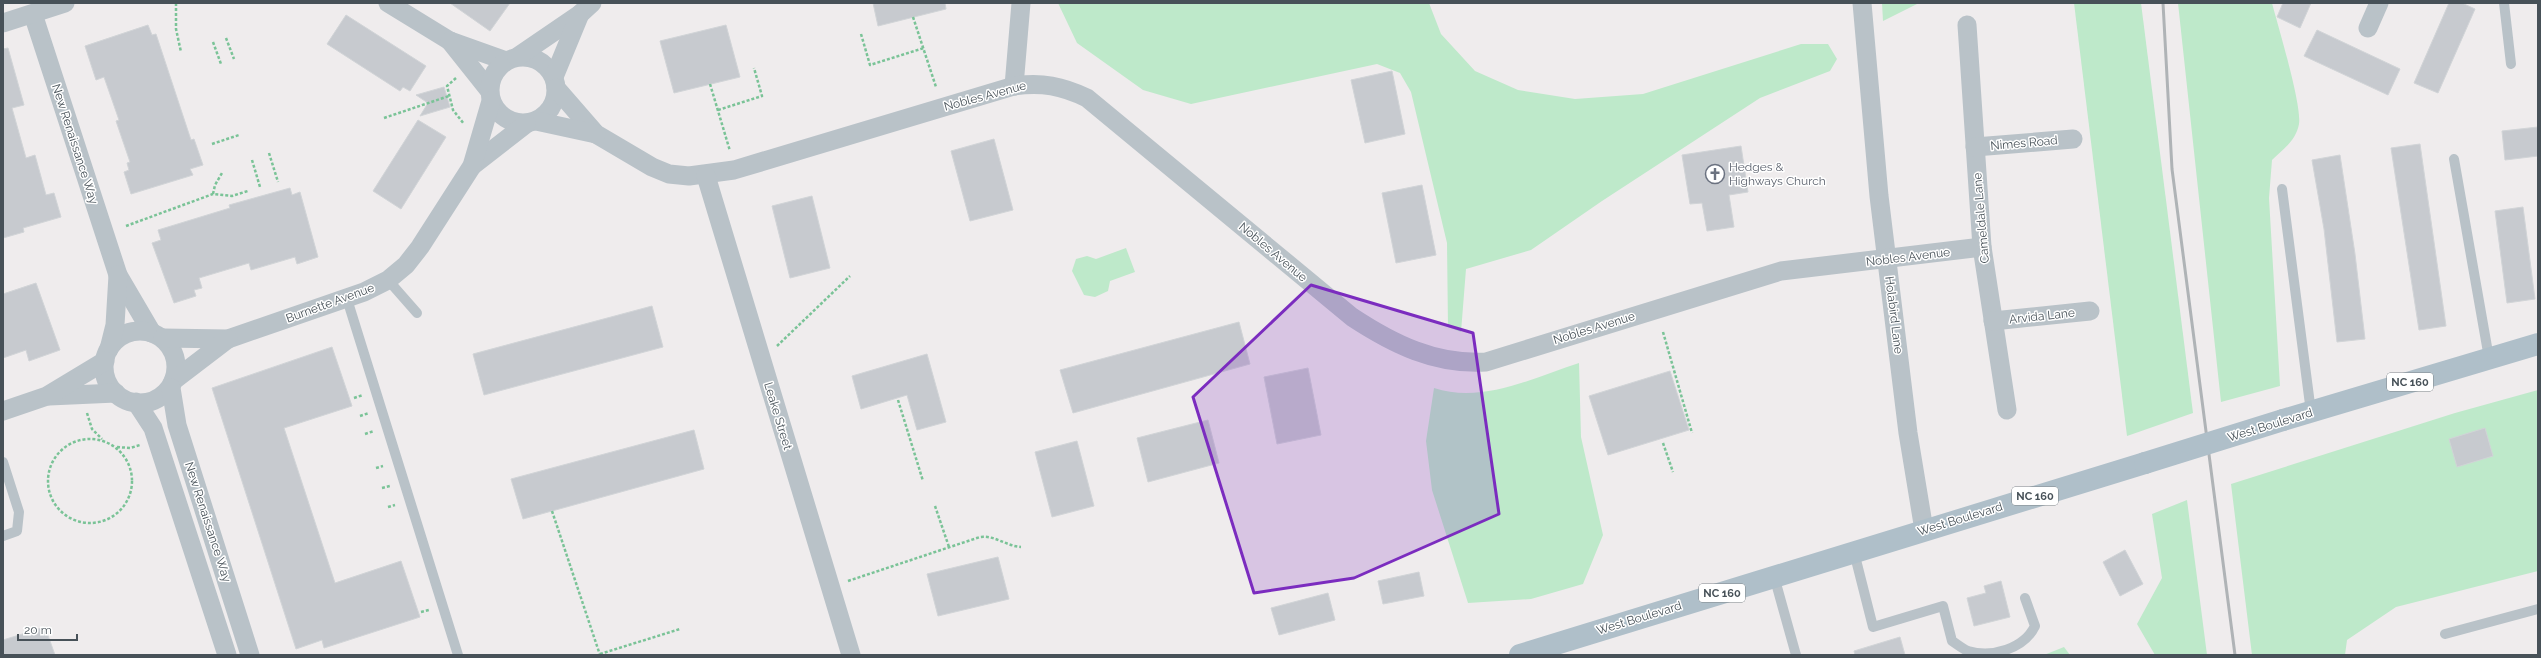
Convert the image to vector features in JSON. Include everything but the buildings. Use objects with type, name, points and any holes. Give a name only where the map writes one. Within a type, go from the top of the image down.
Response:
[{"type":"main road","name":"West Boulevard","points":[[1520,655],[2283,420],[2538,344]]},
{"type":"street","points":[[3,23],[65,3]]},
{"type":"street","points":[[388,3],[450,41],[512,59],[529,58],[540,62],[555,82]]},
{"type":"street","points":[[1014,86],[1021,3]]},
{"type":"street","name":"Holabird Lane","points":[[1862,3],[1863,32],[1887,260],[1908,433],[1924,530]]},
{"type":"street","points":[[2368,28],[2379,3]]},
{"type":"street","points":[[450,41],[490,96],[497,112],[506,119],[531,122],[551,108],[555,82],[586,9]]},
{"type":"street","points":[[490,96],[491,78],[497,69],[586,9]]},
{"type":"street","name":"New Renaissance Way","points":[[33,14],[118,275],[157,336]]},
{"type":"street","name":"Cameldale Lane","points":[[1967,26],[1982,247],[2006,410]]},
{"type":"street","name":"Nobles Avenue","points":[[555,82],[596,134],[652,168],[669,174],[706,176],[734,170],[1014,86],[1045,83],[1068,89],[1087,98],[1352,317],[1375,332],[1407,349],[1438,359],[1462,363],[1486,362],[1766,275],[1813,267],[1887,260],[1982,247]]},
{"type":"street","name":"Burnette Avenue","points":[[172,385],[228,339],[347,299],[388,280],[406,265],[420,247],[472,166],[490,96]]},
{"type":"street","name":"Nobles Avenue","points":[[531,122],[596,134]]},
{"type":"street","name":"Burnette Avenue","points":[[472,166],[531,122]]},
{"type":"street","name":"Nimes Road","points":[[1975,147],[2073,139]]},
{"type":"street","name":"Leake Street","points":[[706,176],[851,655]]},
{"type":"street","name":"New Renaissance Way","points":[[107,355],[115,325],[118,275]]},
{"type":"street","name":"Arvida Lane","points":[[1993,321],[2090,311]]},
{"type":"street","points":[[3,411],[48,396],[116,393],[136,402],[158,398],[172,385],[176,359],[171,348],[157,336],[140,331],[127,333],[117,340],[107,355],[48,396]]},
{"type":"street","name":"Burnette Avenue","points":[[157,336],[228,339]]},
{"type":"street","points":[[107,355],[105,373],[109,384],[116,393]]},
{"type":"street","name":"New Renaissance Way","points":[[172,385],[177,425],[250,655]]},
{"type":"street","name":"New Renaissance Way","points":[[136,402],[153,428],[227,655]]},
{"type":"lane","points":[[2504,3],[2512,64]]},
{"type":"lane","points":[[2454,159],[2489,358]]},
{"type":"lane","points":[[2282,189],[2311,412]]},
{"type":"lane","points":[[388,280],[417,313]]},
{"type":"lane","points":[[347,299],[458,655]]},
{"type":"lane","points":[[3,462],[19,512],[17,531],[3,536]]},
{"type":"lane","points":[[1854,552],[1873,627],[1943,606],[1952,641],[1967,651],[1988,654],[2013,648],[2030,637],[2035,626],[2025,598]]},
{"type":"lane","points":[[1774,576],[1796,655]]},
{"type":"lane","points":[[2445,634],[2538,609]]},
{"type":"path","points":[[176,3],[176,29],[181,52]]},
{"type":"path","points":[[913,17],[936,87]]},
{"type":"path","points":[[861,34],[870,65],[924,48]]},
{"type":"path","points":[[226,38],[234,60]]},
{"type":"path","points":[[213,42],[221,64]]},
{"type":"path","points":[[718,110],[762,96],[754,68]]},
{"type":"path","points":[[456,78],[447,86],[449,96],[453,110],[468,129]]},
{"type":"path","points":[[710,84],[730,151]]},
{"type":"path","points":[[384,118],[449,96]]},
{"type":"path","points":[[212,144],[239,135]]},
{"type":"path","points":[[269,154],[278,182]]},
{"type":"path","points":[[252,160],[260,187]]},
{"type":"path","points":[[213,194],[215,185],[222,173]]},
{"type":"path","points":[[126,226],[213,194],[232,196],[248,191]]},
{"type":"path","points":[[774,348],[850,276]]},
{"type":"path","points":[[1663,332],[1692,433]]},
{"type":"path","points":[[898,400],[923,481]]},
{"type":"path","points":[[87,413],[92,429],[104,441]]},
{"type":"path","points":[[115,446],[127,460],[132,472],[133,486],[129,499],[121,510],[111,518],[98,523],[84,523],[71,519],[60,512],[52,500],[47,485],[48,471],[54,457],[65,446],[78,440],[93,438],[124,448],[140,445]]},
{"type":"path","points":[[1663,443],[1673,472]]},
{"type":"path","points":[[935,506],[949,547]]},
{"type":"path","points":[[552,511],[600,654],[680,629]]},
{"type":"path","points":[[842,583],[949,547],[988,536],[1012,546],[1021,547]]},
{"type":"highlighted area","points":[[1311,285],[1473,333],[1499,514],[1354,578],[1254,593],[1193,397]]},
{"type":"green space","points":[[1058,3],[1429,3],[1441,34],[1475,71],[1518,90],[1575,99],[1643,94],[1801,44],[1828,44],[1837,59],[1830,71],[1760,98],[1602,201],[1531,250],[1466,269],[1461,332],[1448,327],[1447,243],[1411,92],[1400,73],[1377,64],[1191,104],[1143,90],[1077,43]]},
{"type":"green space","points":[[1882,3],[1919,3],[1883,21]]},
{"type":"green space","points":[[2074,3],[2141,3],[2193,413],[2127,436]]},
{"type":"green space","points":[[2178,3],[2272,3],[2293,83],[2299,114],[2299,124],[2295,135],[2289,144],[2272,160],[2269,198],[2280,386],[2221,402]]},
{"type":"green space","points":[[1126,248],[1135,272],[1110,281],[1108,291],[1095,297],[1084,295],[1072,271],[1076,259],[1087,256],[1096,259]]},
{"type":"green space","points":[[1579,363],[1581,437],[1603,535],[1583,584],[1531,599],[1468,603],[1432,490],[1426,441],[1434,388],[1452,392],[1470,393],[1489,391],[1526,382]]},
{"type":"green space","points":[[2538,390],[2538,571],[2396,607],[2347,640],[2345,655],[2252,655],[2231,484],[2455,413]]},
{"type":"green space","points":[[2187,500],[2207,655],[2155,655],[2137,624],[2162,578],[2152,514]]},
{"type":"green space","points":[[2064,647],[2070,655],[2044,655]]},
{"type":"railway","points":[[2163,3],[2172,169],[2235,655]]},
{"type":"place","name":"Hedges & Highways Church","points":[[1715,174]]}]
